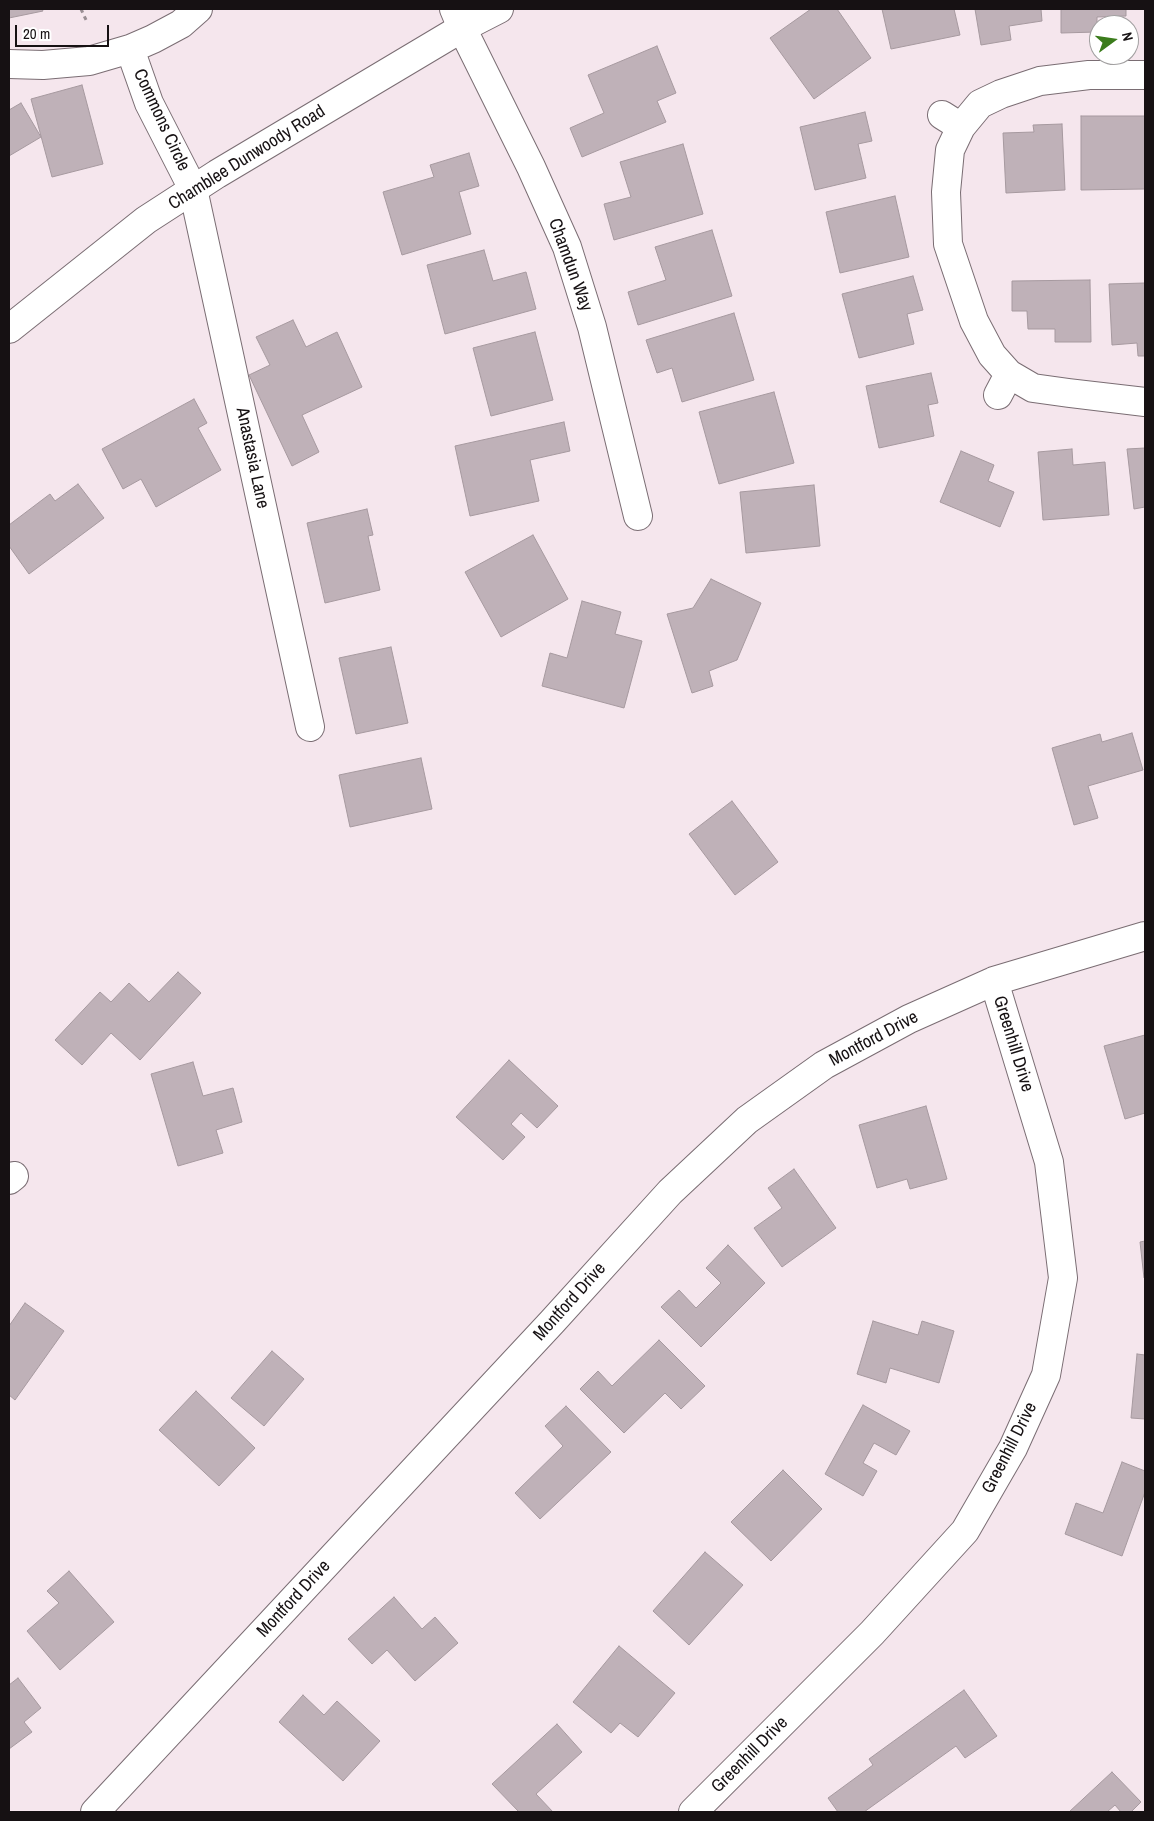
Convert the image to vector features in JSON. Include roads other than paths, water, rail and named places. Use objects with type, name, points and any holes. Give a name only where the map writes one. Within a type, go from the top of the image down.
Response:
[{"type":"street","name":"Commons Circle","points":[[9,64],[43,65],[89,61],[153,40],[181,24],[198,9]]},
{"type":"street","name":"Chamblee Dunwoody Road","points":[[9,329],[146,220],[458,19],[499,9]]},
{"type":"street","name":"Chamdun Way","points":[[458,19],[531,167],[566,247],[592,327],[638,516]]},
{"type":"street","name":"Commons Circle","points":[[130,49],[149,103],[193,190]]},
{"type":"street","points":[[1145,75],[1089,75],[1040,81],[1001,94],[951,121],[946,192],[948,244],[974,321],[992,355],[1003,385],[1145,402]]},
{"type":"street","name":"Anastasia Lane","points":[[193,190],[310,727]]},
{"type":"street","name":"Montford Drive","points":[[95,1812],[552,1322],[670,1192],[747,1120],[824,1065],[910,1019],[994,981],[1145,936]]},
{"type":"street","name":"Greenhill Drive","points":[[693,1812],[872,1633],[965,1531],[1012,1448],[1046,1375],[1063,1278],[1049,1162],[994,981]]}]
